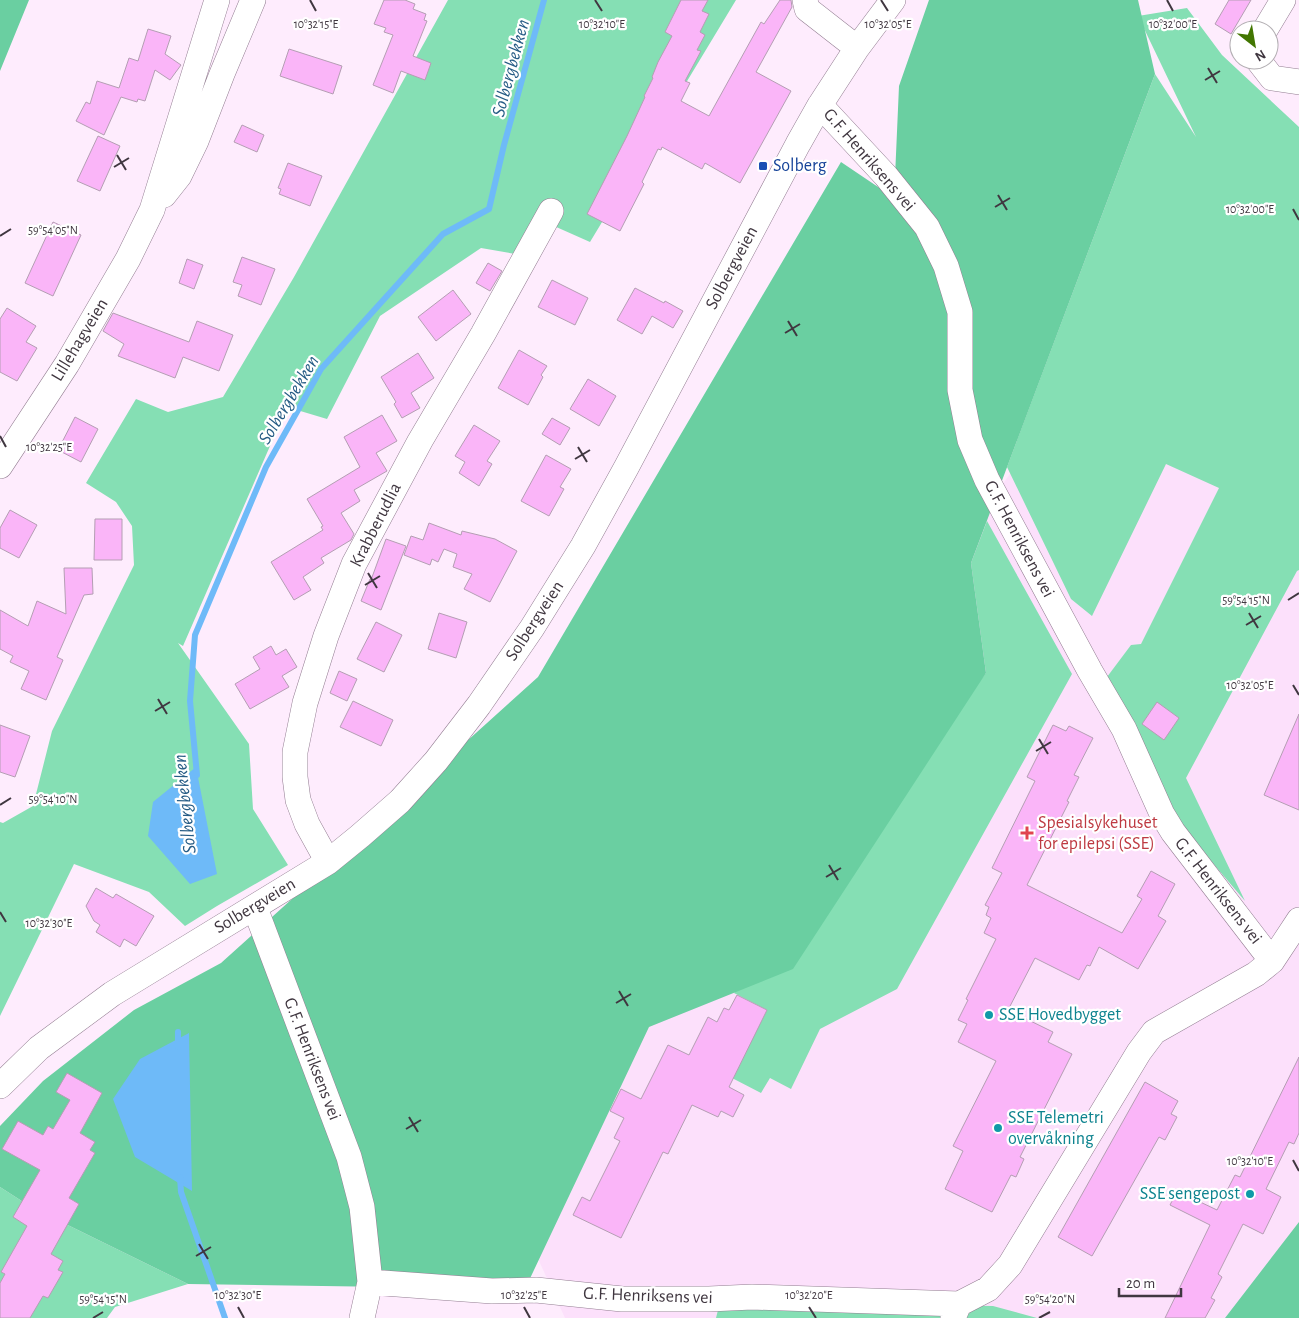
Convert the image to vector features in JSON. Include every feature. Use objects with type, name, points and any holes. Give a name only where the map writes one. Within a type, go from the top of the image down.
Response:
[{"type":"street","name":"Lillehagveien","points":[[0,466],[67,364],[128,259],[152,210],[217,0]]},
{"type":"street","name":"Lillehagveien","points":[[152,210],[179,176],[196,141],[253,0]]},
{"type":"street","points":[[805,0],[807,9],[857,48]]},
{"type":"street","name":"Solbergveien","points":[[0,1086],[39,1048],[112,994],[328,862],[400,801],[436,761],[532,628],[583,546],[820,105],[857,48],[893,0]]},
{"type":"street","points":[[1271,20],[1283,0]]},
{"type":"street","points":[[1266,70],[1272,78],[1299,82]]},
{"type":"street","name":"G.F. Henriksens vei","points":[[820,105],[886,176],[927,227],[946,266],[960,312],[960,390],[970,440],[987,480],[1090,671],[1124,729],[1162,814],[1173,832],[1272,961]]},
{"type":"street","name":"Krabberudlia","points":[[328,862],[307,824],[298,800],[295,777],[295,752],[305,703],[326,636],[354,564],[420,442],[483,334],[551,211]]},
{"type":"street","name":"G.F. Henriksens vei","points":[[255,908],[350,1157],[362,1207],[370,1282],[492,1292],[536,1290],[622,1299],[752,1297],[956,1311],[988,1288],[1010,1265],[1139,1052],[1154,1032],[1256,974],[1272,961],[1299,920]]},
{"type":"street","points":[[362,1318],[370,1282]]},
{"type":"shaded area","name":"Spesialsykehuset for epilepsi (SSE)","points":[[1078,378],[1299,480],[1299,1298],[1291,1318],[565,1318],[505,1186]]},
{"type":"green space","points":[[0,0],[29,0],[0,71]]},
{"type":"green space","points":[[448,0],[736,0],[590,242],[545,222],[521,255],[481,248],[380,316],[327,419],[287,407],[183,646],[178,643],[249,744],[253,809],[288,865],[185,926],[149,892],[74,864],[0,1016],[0,822],[3,823],[33,806],[52,731],[134,565],[132,526],[116,502],[86,483],[136,399],[168,412],[223,397],[294,277]]},
{"type":"green space","points":[[929,0],[1138,0],[1155,74],[971,563],[986,673],[793,969],[649,1027],[525,1289],[188,1284],[31,1207],[0,1187],[0,1126],[43,1081],[134,1010],[221,963],[538,677],[841,162],[884,191],[895,177],[899,86]]},
{"type":"green space","points":[[1187,8],[1229,62],[1229,70],[1238,70],[1299,127],[1299,570],[1186,778],[1245,901],[1182,827],[1107,677],[1131,645],[1141,644],[1219,488],[1166,464],[1092,616],[1071,599],[1007,467],[1155,74],[1196,137],[1138,16]]},
{"type":"green space","points":[[987,521],[1072,674],[897,989],[820,1029],[791,1089],[770,1078],[761,1093],[732,1078],[767,1010],[734,993],[986,673],[971,563]]},
{"type":"green space","points":[[0,1187],[31,1207],[188,1284],[115,1307],[107,1318],[0,1318]]},
{"type":"green space","points":[[1299,1222],[1299,1318],[1225,1318]]},
{"type":"green space","points":[[720,1302],[993,1306],[1037,1318],[716,1318]]},
{"type":"water","points":[[196,767],[217,874],[190,884],[148,836],[153,802]]},
{"type":"water","points":[[189,1033],[192,1191],[135,1157],[113,1099],[140,1059]]},
{"type":"building","points":[[384,0],[405,0],[415,4],[413,9],[426,14],[424,20],[427,21],[413,56],[431,63],[425,80],[401,71],[393,93],[373,85],[393,35],[384,32],[386,28],[374,24]]},
{"type":"building","points":[[681,0],[708,0],[702,11],[709,14],[700,32],[705,35],[697,50],[701,51],[685,81],[690,83],[681,101],[709,116],[761,22],[764,24],[780,0],[791,0],[792,7],[756,72],[791,91],[740,183],[705,163],[702,169],[662,147],[661,150],[658,149],[642,182],[644,184],[620,231],[587,214],[627,136],[653,78],[658,62],[672,36],[665,32]]},
{"type":"building","points":[[1229,0],[1251,0],[1239,20],[1229,20],[1229,33],[1215,24]]},
{"type":"building","points":[[148,29],[171,36],[165,54],[181,65],[170,80],[155,70],[145,101],[138,99],[137,102],[121,97],[104,135],[76,121],[86,102],[90,104],[97,81],[119,88],[129,58],[138,61]]},
{"type":"building","points":[[289,49],[342,66],[333,94],[280,76]]},
{"type":"building","points":[[242,125],[264,135],[257,152],[234,142]]},
{"type":"building","points":[[98,136],[120,146],[100,191],[77,181]]},
{"type":"building","points":[[288,163],[322,176],[310,206],[279,194],[281,189],[278,188]]},
{"type":"building","points":[[53,222],[81,235],[53,296],[25,283]]},
{"type":"building","points":[[242,257],[275,269],[261,305],[238,296],[242,285],[233,282]]},
{"type":"building","points":[[187,259],[203,265],[194,289],[179,283]]},
{"type":"building","points":[[488,263],[502,271],[490,291],[476,283]]},
{"type":"building","points":[[552,280],[588,298],[575,325],[538,307]]},
{"type":"building","points":[[635,288],[683,311],[673,328],[652,316],[642,334],[617,320]]},
{"type":"building","points":[[453,290],[471,314],[436,341],[418,317]]},
{"type":"building","points":[[7,308],[36,326],[26,342],[37,348],[17,381],[0,372],[0,319]]},
{"type":"building","points":[[113,313],[189,342],[197,321],[233,335],[219,371],[183,357],[175,378],[118,356],[124,344],[103,331]]},
{"type":"building","points":[[519,350],[547,366],[528,405],[498,388]]},
{"type":"building","points":[[418,353],[434,378],[411,393],[420,408],[402,418],[394,404],[396,402],[381,377]]},
{"type":"building","points":[[588,379],[616,396],[599,426],[570,409]]},
{"type":"building","points":[[382,415],[397,441],[376,453],[387,471],[354,490],[360,501],[341,513],[354,534],[351,540],[321,558],[324,563],[303,577],[311,590],[294,600],[271,562],[323,530],[321,527],[323,526],[307,499],[360,467],[344,437]]},
{"type":"building","points":[[75,417],[98,429],[81,462],[58,450]]},
{"type":"building","points":[[552,418],[570,428],[560,445],[542,434]]},
{"type":"building","points":[[474,425],[500,441],[487,461],[492,464],[479,486],[459,473],[465,462],[455,456]]},
{"type":"building","points":[[546,455],[571,469],[560,487],[564,489],[549,516],[521,501]]},
{"type":"building","points":[[10,510],[37,525],[19,558],[0,548],[0,528]]},
{"type":"building","points":[[95,519],[122,519],[122,560],[94,560]]},
{"type":"building","points":[[429,523],[461,535],[462,531],[495,539],[517,551],[490,602],[464,589],[472,574],[453,567],[457,554],[444,549],[438,562],[432,559],[430,565],[404,555],[411,536],[423,540]]},
{"type":"building","points":[[386,539],[406,546],[381,610],[361,601]]},
{"type":"building","points":[[64,568],[92,568],[93,594],[84,595],[57,657],[63,660],[46,700],[21,689],[29,671],[10,662],[13,656],[0,649],[0,610],[28,626],[37,601],[66,614]]},
{"type":"building","points":[[439,613],[467,622],[456,658],[428,649]]},
{"type":"building","points":[[376,622],[402,635],[384,672],[357,659]]},
{"type":"building","points":[[271,646],[276,655],[286,649],[297,667],[282,676],[289,687],[250,709],[235,684],[260,669],[253,657]]},
{"type":"building","points":[[339,671],[357,679],[347,701],[330,693]]},
{"type":"building","points":[[353,701],[393,720],[381,746],[340,727]]},
{"type":"building","points":[[1157,702],[1179,718],[1164,740],[1142,724]]},
{"type":"building","points":[[1299,714],[1299,810],[1264,795]]},
{"type":"building","points":[[0,725],[30,736],[15,777],[0,772]]},
{"type":"building","points":[[1053,725],[1066,731],[1069,726],[1093,738],[1074,775],[1079,777],[1067,801],[1069,802],[1027,885],[1122,933],[1142,899],[1137,896],[1151,871],[1175,884],[1158,916],[1166,921],[1138,969],[1099,947],[1090,966],[1087,965],[1079,980],[1035,958],[1008,1010],[1053,1032],[1048,1042],[1072,1054],[1020,1157],[1024,1159],[1016,1177],[1011,1175],[992,1212],[945,1189],[963,1151],[953,1146],[996,1061],[958,1042],[967,1024],[958,1020],[968,1000],[966,999],[996,939],[984,933],[991,918],[986,915],[989,907],[985,905],[1002,873],[992,868],[1035,781],[1027,777]]},
{"type":"building","points":[[96,888],[113,898],[116,894],[154,916],[136,946],[124,939],[120,947],[96,932],[100,925],[94,921],[86,906]]},
{"type":"building","points":[[737,995],[767,1010],[729,1087],[744,1095],[733,1117],[721,1111],[718,1117],[692,1105],[668,1154],[663,1152],[621,1238],[573,1215],[582,1197],[590,1201],[620,1141],[614,1138],[624,1118],[610,1111],[621,1089],[641,1099],[668,1045],[689,1055],[708,1017],[717,1022],[724,1008],[729,1010]]},
{"type":"building","name":"SSE sengepost","points":[[1299,1057],[1299,1133],[1294,1144],[1289,1142],[1266,1189],[1281,1197],[1263,1234],[1243,1224],[1218,1274],[1222,1277],[1211,1298],[1215,1300],[1205,1318],[1165,1318],[1210,1225],[1170,1205],[1177,1191],[1217,1210],[1235,1175],[1240,1177]]},
{"type":"building","points":[[67,1073],[102,1093],[80,1133],[95,1142],[90,1150],[95,1153],[69,1198],[79,1204],[51,1254],[63,1261],[58,1270],[63,1272],[48,1298],[43,1296],[30,1318],[0,1318],[0,1283],[5,1274],[1,1272],[27,1226],[13,1217],[40,1170],[2,1149],[18,1121],[43,1135],[48,1126],[53,1129],[70,1100],[56,1092]]},
{"type":"building","name":"SSE sengepost","points":[[1145,1082],[1178,1101],[1171,1114],[1177,1117],[1165,1140],[1159,1137],[1092,1256],[1058,1237]]},
{"type":"waterway","name":"Solbergbekken","points":[[197,775],[190,701],[195,635],[266,467],[321,369],[443,234],[489,209],[504,145],[544,0]]},
{"type":"waterway","name":"Solbergbekken","points":[[178,1032],[178,1047]]},
{"type":"waterway","name":"Solbergbekken","points":[[180,1177],[181,1192],[225,1318]]},
{"type":"place","name":"Solberg","points":[[763,166]]},
{"type":"place","name":"Spesialsykehuset for epilepsi (SSE)","points":[[1027,833]]},
{"type":"place","name":"SSE Hovedbygget","points":[[989,1015]]},
{"type":"place","name":"SSE Telemetri overvåkning","points":[[998,1128]]},
{"type":"place","name":"SSE sengepost","points":[[1250,1194]]}]
